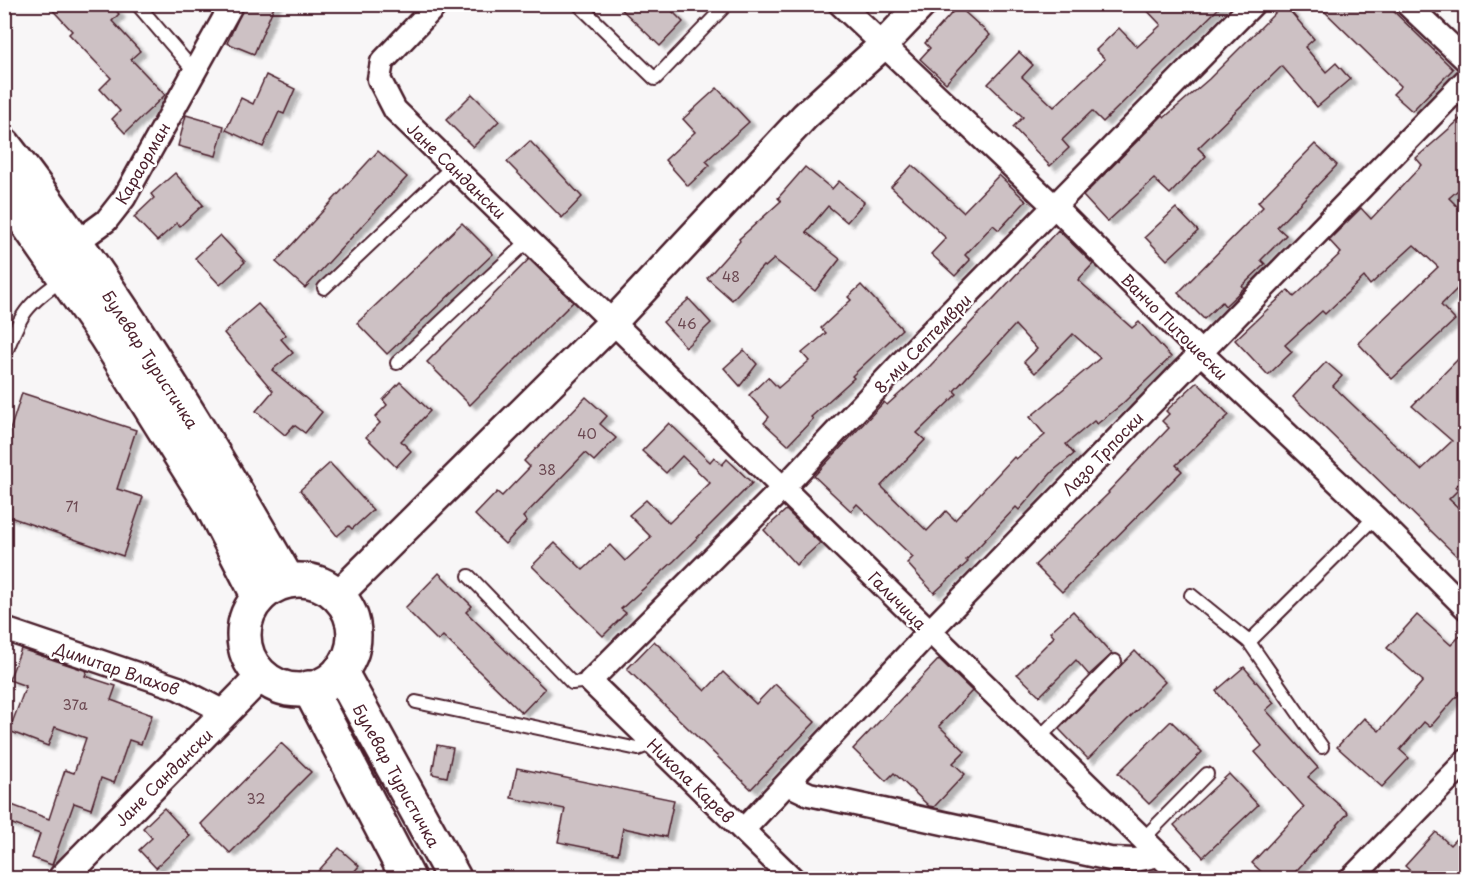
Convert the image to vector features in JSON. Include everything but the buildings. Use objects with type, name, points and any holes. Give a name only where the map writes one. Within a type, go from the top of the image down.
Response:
[{"type":"main road","name":"Булевар Туристичка","points":[[4,145],[76,243],[181,405],[288,581]]},
{"type":"main road","name":"Булевар Туристичка","points":[[4,190],[105,335],[212,504],[260,597]]},
{"type":"main road","points":[[305,580],[326,586],[337,596],[352,620],[354,641],[347,662],[333,678],[309,688],[292,690],[272,683],[255,669],[245,650],[244,628],[250,608],[264,591],[288,581],[305,580]]},
{"type":"main road","name":"Булевар Туристичка","points":[[340,671],[454,879]]},
{"type":"main road","points":[[309,688],[408,879]]},
{"type":"street","name":"Караорман","points":[[76,243],[106,222],[124,198],[232,4]]},
{"type":"street","name":"Јане Сандански","points":[[437,4],[382,63],[379,79],[395,110],[613,321]]},
{"type":"street","points":[[840,4],[882,46]]},
{"type":"street","points":[[337,596],[613,321],[805,116],[882,46],[922,4]]},
{"type":"street","name":"8-ми Септември","points":[[590,681],[784,487],[921,342],[1056,208],[1253,4]]},
{"type":"street","points":[[1407,4],[1466,60]]},
{"type":"street","name":"Ванчо Питошески","points":[[882,46],[1056,208],[1200,352],[1466,608]]},
{"type":"street","name":"Лазо Трпоски","points":[[743,830],[930,631],[1466,80]]},
{"type":"street","name":"Галичица","points":[[613,321],[1183,879]]},
{"type":"street","name":"Димитар Влахов","points":[[4,629],[178,688],[226,713]]},
{"type":"street","name":"Јане Сандански","points":[[63,879],[262,675]]},
{"type":"street","name":"Никола Карев","points":[[590,681],[792,879]]},
{"type":"street","points":[[1352,879],[1466,760]]},
{"type":"street","points":[[788,784],[809,794],[1110,859],[1136,860],[1151,847]]},
{"type":"lane","points":[[137,4],[195,72]]},
{"type":"lane","points":[[578,4],[655,80],[727,4]]},
{"type":"lane","points":[[324,288],[453,166]]},
{"type":"lane","points":[[397,363],[530,240]]},
{"type":"lane","points":[[4,358],[18,321],[29,306],[66,278]]},
{"type":"lane","points":[[1250,642],[1375,518]]},
{"type":"lane","points":[[469,576],[572,683],[590,681]]},
{"type":"lane","points":[[1191,596],[1250,642],[1322,747]]},
{"type":"lane","points":[[1039,738],[1115,661]]},
{"type":"lane","points":[[416,702],[638,749],[654,743]]},
{"type":"lane","points":[[1151,847],[1208,774]]}]
